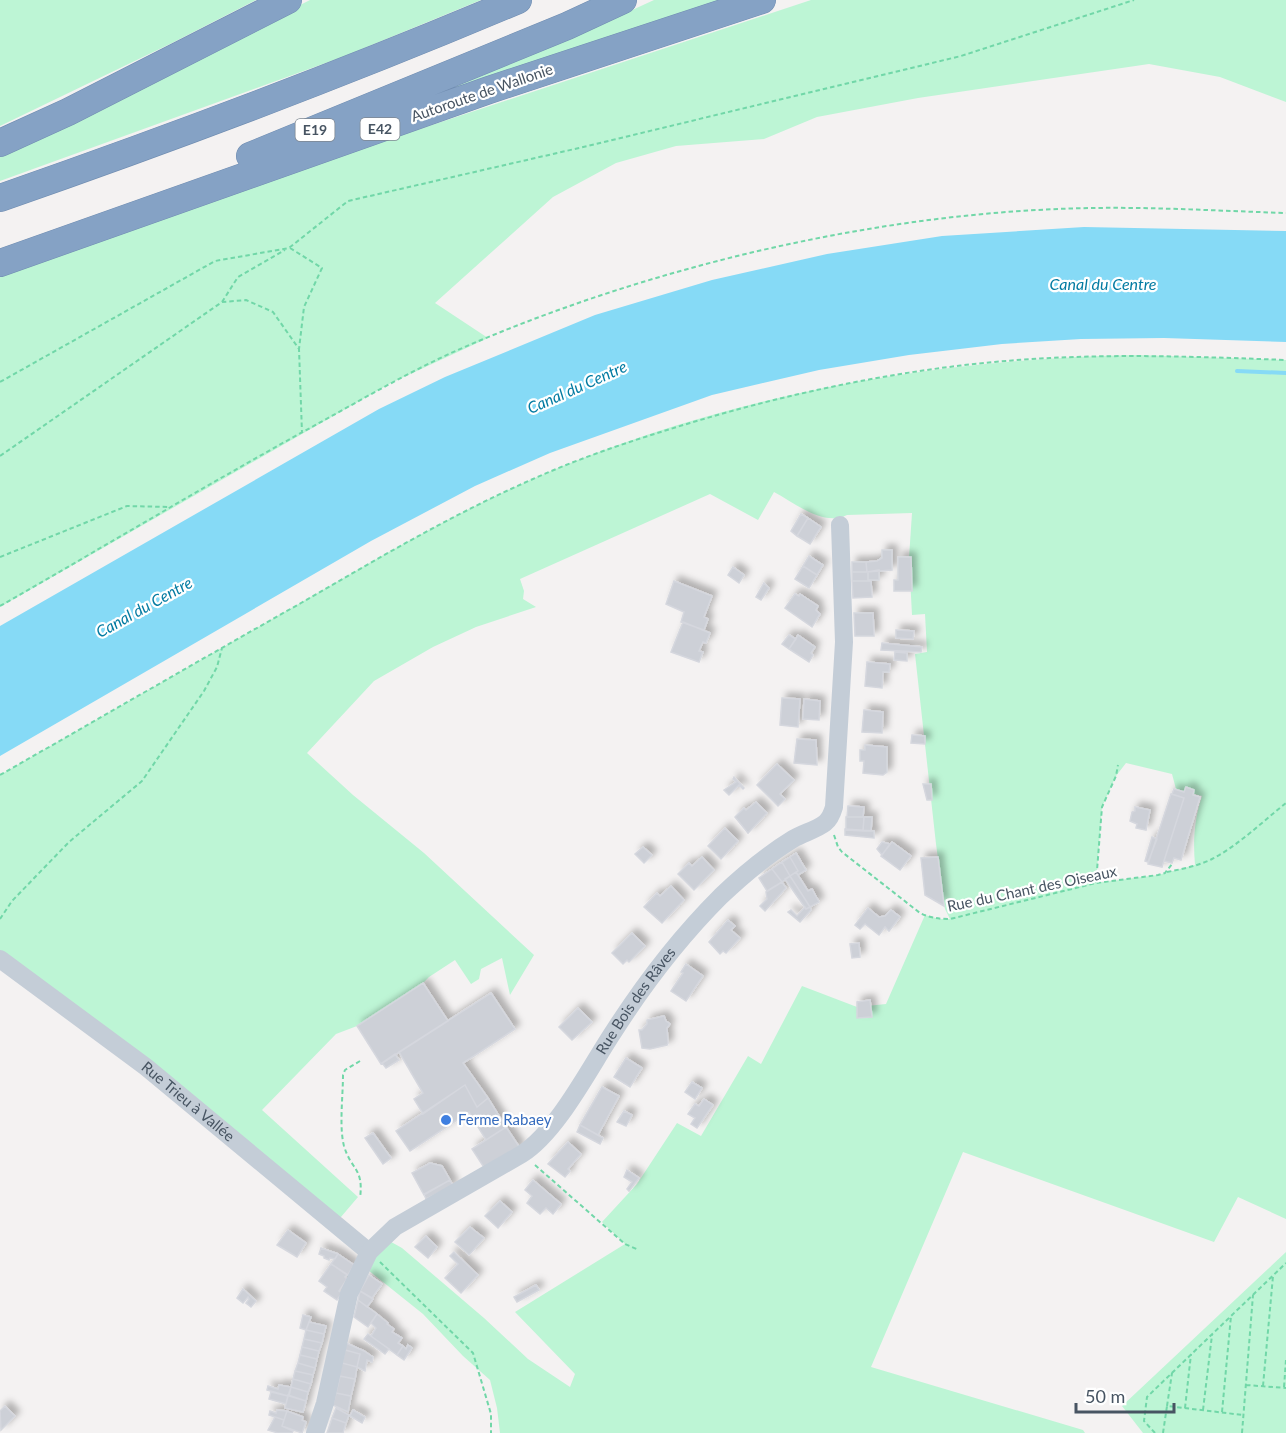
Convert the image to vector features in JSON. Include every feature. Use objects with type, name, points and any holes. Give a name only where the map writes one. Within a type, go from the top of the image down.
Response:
[{"type":"highway","points":[[0,143],[68,112],[288,0]]},
{"type":"highway","points":[[0,198],[392,53],[518,0]]},
{"type":"highway","name":"E19","points":[[0,244],[243,159],[567,26],[623,0]]},
{"type":"highway","name":"Autoroute de Wallonie","points":[[0,263],[489,90],[762,0]]},
{"type":"street","points":[[830,818],[834,807],[844,642],[840,525]]},
{"type":"street","name":"Rue Bois des Râves","points":[[315,1433],[325,1403],[349,1294],[369,1252],[395,1227],[538,1143],[573,1095],[654,970],[671,950],[739,879],[784,845],[824,824],[830,818]]},
{"type":"street","name":"Rue Trieu à Vallée","points":[[0,959],[146,1067],[369,1252]]},
{"type":"path","points":[[0,456],[222,302],[238,277],[289,248],[348,201],[961,56],[1134,0]]},
{"type":"path","points":[[0,606],[391,382],[499,333],[661,277],[761,250],[903,225],[1040,210],[1094,208],[1286,213]]},
{"type":"path","points":[[0,382],[215,261],[289,248],[322,268],[304,307],[300,349],[302,433]]},
{"type":"path","points":[[222,302],[246,300],[273,312],[300,349]]},
{"type":"path","points":[[0,776],[432,529],[535,478],[643,437],[749,405],[819,389],[887,376],[999,362],[1137,355],[1286,360]]},
{"type":"path","points":[[0,557],[127,506],[171,507]]},
{"type":"path","points":[[0,919],[12,901],[69,842],[142,781],[204,691],[217,667],[222,648]]},
{"type":"path","points":[[1096,883],[1102,807],[1116,776],[1118,765]]},
{"type":"path","name":"Rue du Chant des Oiseaux","points":[[830,818],[835,840],[842,852],[920,913],[929,918],[950,919],[1096,883],[1165,873],[1211,860],[1236,845],[1286,803]]},
{"type":"path","points":[[1165,873],[1172,864]]},
{"type":"path","points":[[360,1061],[345,1070],[343,1076],[344,1147],[360,1174],[362,1183],[360,1198]]},
{"type":"path","points":[[522,1154],[625,1244],[639,1250]]},
{"type":"path","points":[[369,1252],[474,1353],[491,1414],[490,1433]]},
{"type":"path","points":[[1155,1433],[1144,1421],[1147,1397],[1286,1263]]},
{"type":"path","points":[[1263,1386],[1273,1275]]},
{"type":"path","points":[[1242,1433],[1253,1294]]},
{"type":"path","points":[[1222,1412],[1231,1316]]},
{"type":"path","points":[[1203,1410],[1212,1334]]},
{"type":"path","points":[[1185,1408],[1191,1354]]},
{"type":"path","points":[[1246,1385],[1285,1388],[1286,1360]]},
{"type":"path","points":[[1163,1433],[1172,1373]]},
{"type":"path","points":[[1167,1406],[1243,1414]]},
{"type":"green space","points":[[0,0],[256,0],[0,126]]},
{"type":"green space","points":[[310,0],[481,0],[345,56],[0,181],[0,150],[141,86]]},
{"type":"green space","points":[[654,0],[734,0],[431,97],[569,39]]},
{"type":"green space","points":[[811,0],[1286,0],[1286,102],[1220,77],[1149,64],[918,98],[817,117],[764,139],[676,146],[616,163],[553,197],[435,303],[488,338],[391,383],[0,607],[0,273],[262,181]]},
{"type":"green space","points":[[1137,355],[1286,360],[1286,1219],[1238,1197],[1214,1242],[963,1152],[871,1367],[1083,1430],[1085,1433],[500,1433],[490,1380],[463,1356],[423,1314],[363,1266],[384,1238],[402,1248],[528,1359],[570,1387],[575,1374],[515,1312],[625,1244],[602,1222],[637,1184],[677,1123],[701,1136],[748,1056],[761,1064],[802,986],[857,1007],[886,1004],[925,915],[950,919],[945,909],[936,844],[915,654],[927,652],[925,614],[912,615],[909,558],[912,513],[847,515],[828,518],[809,512],[774,492],[758,520],[710,494],[520,579],[524,591],[523,599],[536,607],[476,627],[433,647],[374,681],[307,753],[353,795],[424,853],[534,955],[510,995],[502,958],[481,969],[479,979],[471,984],[455,960],[357,1026],[336,1034],[262,1110],[358,1197],[335,1224],[0,959],[0,775],[383,555],[443,522],[535,478],[607,449],[680,424],[830,387],[983,364]],"holes":[[[1126,763],[1172,774],[1176,789],[1202,796],[1195,830],[1195,865],[1158,875],[1096,883],[1102,807],[1116,776]]]},
{"type":"green space","points":[[1286,1252],[1286,1433],[1143,1433],[1122,1406]]},
{"type":"water","name":"Canal du Centre","points":[[1084,227],[1286,231],[1286,342],[1164,338],[1081,339],[1002,344],[909,355],[819,370],[712,395],[550,453],[475,486],[371,541],[0,756],[0,626],[379,409],[445,377],[595,315],[712,280],[827,254],[942,236]]},
{"type":"building","points":[[801,514],[808,518],[797,536],[791,531]]},
{"type":"building","points":[[808,518],[821,527],[810,544],[797,536]]},
{"type":"building","points":[[882,550],[892,550],[892,570],[867,572],[866,562],[882,558]]},
{"type":"building","points":[[809,556],[823,565],[817,575],[803,566]]},
{"type":"building","points":[[898,557],[911,557],[912,591],[894,591],[894,580],[898,580]]},
{"type":"building","points":[[852,562],[866,562],[867,572],[852,572]]},
{"type":"building","points":[[803,566],[817,575],[809,588],[795,579]]},
{"type":"building","points":[[733,567],[744,575],[739,583],[728,575]]},
{"type":"building","points":[[879,570],[879,580],[868,580],[868,572]]},
{"type":"building","points":[[852,572],[868,572],[870,581],[852,581]]},
{"type":"building","points":[[674,581],[712,596],[704,617],[708,619],[704,630],[681,622],[684,612],[666,604]]},
{"type":"building","points":[[852,581],[871,581],[872,597],[853,598]]},
{"type":"building","points":[[764,583],[769,588],[761,600],[756,597]]},
{"type":"building","points":[[795,594],[799,596],[800,594],[818,606],[816,610],[820,614],[812,627],[785,608]]},
{"type":"building","points":[[854,613],[873,613],[874,636],[855,636]]},
{"type":"building","points":[[683,622],[710,633],[706,643],[703,642],[699,651],[703,652],[699,662],[671,652]]},
{"type":"building","points":[[896,630],[914,631],[913,639],[896,638]]},
{"type":"building","points":[[789,635],[796,639],[789,649],[782,644]]},
{"type":"building","points":[[798,635],[815,647],[809,662],[789,649]]},
{"type":"building","points":[[882,643],[922,647],[921,652],[881,650]]},
{"type":"building","points":[[895,652],[907,653],[907,661],[894,660]]},
{"type":"building","points":[[867,662],[890,664],[889,672],[883,672],[882,688],[865,686]]},
{"type":"building","points":[[782,698],[800,699],[798,727],[780,725]]},
{"type":"building","points":[[804,699],[820,701],[819,720],[803,719]]},
{"type":"building","points":[[864,710],[883,712],[882,733],[862,732]]},
{"type":"building","points":[[912,735],[925,736],[925,744],[911,743]]},
{"type":"building","points":[[797,739],[816,740],[817,765],[794,763]]},
{"type":"building","points":[[865,745],[887,747],[887,772],[883,775],[863,773],[864,761],[860,761],[860,750],[865,750]]},
{"type":"building","points":[[777,764],[794,780],[780,794],[785,799],[778,806],[757,785]]},
{"type":"building","points":[[734,777],[744,788],[739,785],[729,795],[724,790],[736,782]]},
{"type":"building","points":[[923,784],[931,784],[932,800],[927,800]]},
{"type":"building","points":[[1186,787],[1194,790],[1193,795],[1200,797],[1181,860],[1174,858],[1172,863],[1164,861],[1184,798],[1172,794],[1174,789],[1184,792]]},
{"type":"building","points":[[1171,794],[1184,798],[1162,867],[1148,864]]},
{"type":"building","points":[[756,802],[767,813],[748,833],[735,817],[744,808],[746,810]]},
{"type":"building","points":[[848,806],[864,807],[863,817],[847,817]]},
{"type":"building","points":[[1135,807],[1150,810],[1146,830],[1136,828],[1137,824],[1130,821]]},
{"type":"building","points":[[846,817],[864,817],[863,831],[846,830]]},
{"type":"building","points":[[864,817],[872,817],[871,831],[863,831]]},
{"type":"building","points":[[725,828],[738,841],[721,859],[708,846]]},
{"type":"building","points":[[845,829],[874,831],[874,838],[845,835]]},
{"type":"building","points":[[1152,837],[1157,839],[1148,862],[1145,861]]},
{"type":"building","points":[[882,842],[890,844],[882,855],[877,849]]},
{"type":"building","points":[[892,842],[911,856],[900,870],[881,856]]},
{"type":"building","points":[[643,847],[652,855],[644,863],[635,854]]},
{"type":"building","points":[[796,853],[806,870],[798,875],[790,857]]},
{"type":"building","points":[[702,857],[714,870],[694,890],[678,874],[689,863],[692,866]]},
{"type":"building","points":[[790,857],[798,871],[790,876],[782,862]]},
{"type":"building","points":[[938,857],[944,906],[925,895],[921,858]]},
{"type":"building","points":[[782,862],[790,876],[782,882],[772,869]]},
{"type":"building","points":[[772,869],[782,882],[767,891],[759,878]]},
{"type":"building","points":[[796,872],[808,891],[812,889],[819,902],[810,907],[790,876]]},
{"type":"building","points":[[790,876],[810,907],[806,909],[785,879]]},
{"type":"building","points":[[782,882],[786,888],[765,911],[760,906],[767,899],[766,892]]},
{"type":"building","points":[[671,886],[684,900],[662,923],[644,907],[657,893],[660,896]]},
{"type":"building","points":[[805,907],[806,909],[810,907],[811,910],[800,922],[788,912],[791,910],[797,916]]},
{"type":"building","points":[[868,908],[879,917],[885,916],[891,910],[900,917],[889,931],[885,927],[879,935],[865,924],[860,929],[855,925]]},
{"type":"building","points":[[728,920],[735,926],[731,930],[740,938],[726,953],[723,951],[720,954],[709,942]]},
{"type":"building","points":[[632,933],[645,946],[629,962],[627,960],[623,964],[612,953]]},
{"type":"building","points":[[859,943],[860,957],[852,958],[850,944]]},
{"type":"building","points":[[686,964],[703,976],[686,1001],[671,991]]},
{"type":"building","points":[[423,983],[448,1021],[381,1064],[357,1026]]},
{"type":"building","points":[[491,993],[515,1029],[463,1063],[488,1098],[477,1107],[465,1085],[423,1114],[414,1099],[423,1093],[399,1052]]},
{"type":"building","points":[[870,1000],[872,1017],[857,1018],[857,1002]]},
{"type":"building","points":[[578,1008],[592,1022],[572,1040],[559,1027]]},
{"type":"building","points":[[664,1016],[670,1024],[667,1028],[667,1045],[650,1049],[642,1048],[639,1030],[647,1024],[647,1020]]},
{"type":"building","points":[[395,1054],[399,1060],[386,1068],[382,1063]]},
{"type":"building","points":[[626,1058],[642,1068],[630,1087],[614,1077]]},
{"type":"building","points":[[692,1082],[702,1088],[695,1099],[685,1092]]},
{"type":"building","points":[[465,1085],[477,1107],[488,1098],[506,1127],[486,1140],[469,1112],[410,1151],[396,1131]]},
{"type":"building","points":[[602,1087],[619,1096],[598,1135],[580,1125]]},
{"type":"building","points":[[704,1099],[713,1105],[697,1128],[691,1124],[695,1118],[688,1114],[695,1104],[699,1106]]},
{"type":"building","points":[[624,1111],[632,1115],[626,1126],[617,1122]]},
{"type":"building","points":[[580,1125],[603,1138],[600,1144],[577,1132]]},
{"type":"building","points":[[506,1127],[520,1148],[485,1169],[472,1149]]},
{"type":"building","points":[[373,1133],[391,1158],[383,1164],[365,1138]]},
{"type":"building","points":[[568,1142],[581,1154],[568,1169],[570,1171],[565,1177],[548,1164]]},
{"type":"building","points":[[430,1163],[442,1166],[450,1180],[424,1195],[412,1173]]},
{"type":"building","points":[[627,1170],[639,1178],[629,1191],[627,1189],[632,1182],[624,1177]]},
{"type":"building","points":[[450,1180],[453,1186],[426,1199],[424,1194]]},
{"type":"building","points":[[533,1180],[561,1204],[553,1214],[546,1208],[540,1214],[527,1203],[532,1196],[525,1190]]},
{"type":"building","points":[[500,1201],[512,1212],[498,1228],[485,1216]]},
{"type":"building","points":[[470,1227],[484,1238],[469,1255],[455,1242]]},
{"type":"building","points":[[288,1230],[306,1243],[297,1257],[277,1245]]},
{"type":"building","points":[[426,1236],[437,1247],[428,1258],[415,1247]]},
{"type":"building","points":[[321,1248],[338,1254],[335,1259],[330,1258],[329,1260],[319,1254]]},
{"type":"building","points":[[454,1252],[478,1275],[461,1293],[445,1278],[458,1264],[450,1256]]},
{"type":"building","points":[[338,1254],[354,1265],[348,1275],[331,1264]]},
{"type":"building","points":[[331,1264],[347,1275],[339,1291],[342,1293],[337,1300],[324,1291],[327,1287],[319,1281]]},
{"type":"building","points":[[369,1275],[382,1284],[372,1298],[360,1291]]},
{"type":"building","points":[[536,1285],[539,1290],[517,1302],[514,1297]]},
{"type":"building","points":[[243,1289],[256,1301],[251,1307],[246,1303],[248,1297],[243,1303],[237,1298]]},
{"type":"building","points":[[360,1291],[373,1299],[367,1307],[358,1300]]},
{"type":"building","points":[[358,1300],[377,1314],[368,1327],[354,1317]]},
{"type":"building","points":[[377,1314],[394,1329],[392,1332],[402,1338],[398,1343],[403,1346],[397,1355],[371,1336],[376,1328],[371,1323]]},
{"type":"building","points":[[303,1315],[311,1317],[306,1330],[300,1328]]},
{"type":"building","points":[[309,1322],[326,1326],[324,1334],[306,1330]]},
{"type":"building","points":[[306,1330],[324,1334],[322,1343],[304,1339]]},
{"type":"building","points":[[368,1334],[389,1349],[385,1354],[364,1339]]},
{"type":"building","points":[[304,1339],[322,1343],[319,1351],[302,1347]]},
{"type":"building","points":[[346,1343],[373,1357],[372,1362],[367,1360],[365,1371],[357,1367],[360,1354],[345,1350]]},
{"type":"building","points":[[408,1345],[412,1348],[404,1360],[397,1355],[403,1346],[406,1349]]},
{"type":"building","points":[[302,1347],[319,1351],[317,1359],[300,1355]]},
{"type":"building","points":[[345,1350],[360,1354],[357,1367],[342,1363]]},
{"type":"building","points":[[300,1355],[317,1359],[315,1368],[298,1363]]},
{"type":"building","points":[[298,1363],[315,1368],[313,1375],[295,1371]]},
{"type":"building","points":[[342,1363],[357,1367],[355,1379],[339,1376]]},
{"type":"building","points":[[295,1371],[313,1375],[311,1384],[293,1379]]},
{"type":"building","points":[[340,1376],[355,1379],[351,1396],[336,1393]]},
{"type":"building","points":[[293,1379],[311,1384],[308,1392],[291,1387]]},
{"type":"building","points":[[279,1385],[291,1387],[288,1396],[267,1390],[268,1386],[278,1389]]},
{"type":"building","points":[[291,1387],[308,1392],[306,1401],[289,1396]]},
{"type":"building","points":[[271,1392],[288,1396],[286,1404],[269,1399]]},
{"type":"building","points":[[336,1393],[351,1396],[348,1412],[333,1405]]},
{"type":"building","points":[[288,1395],[306,1401],[303,1412],[285,1408]]},
{"type":"building","points":[[5,1406],[15,1416],[1,1430],[0,1411]]},
{"type":"building","points":[[336,1408],[349,1415],[346,1423],[332,1418]]},
{"type":"building","points":[[277,1410],[287,1411],[284,1420],[269,1415],[270,1411],[276,1413]]},
{"type":"building","points":[[353,1410],[365,1417],[362,1423],[350,1416]]},
{"type":"building","points":[[287,1411],[303,1417],[302,1420],[306,1422],[302,1433],[282,1426]]},
{"type":"building","points":[[275,1417],[284,1420],[282,1426],[293,1431],[292,1433],[268,1430]]},
{"type":"building","points":[[332,1418],[346,1423],[343,1433],[327,1433]]},
{"type":"waterway","points":[[1237,371],[1286,373]]},
{"type":"place","name":"Ferme Rabaey","points":[[446,1120]]}]
